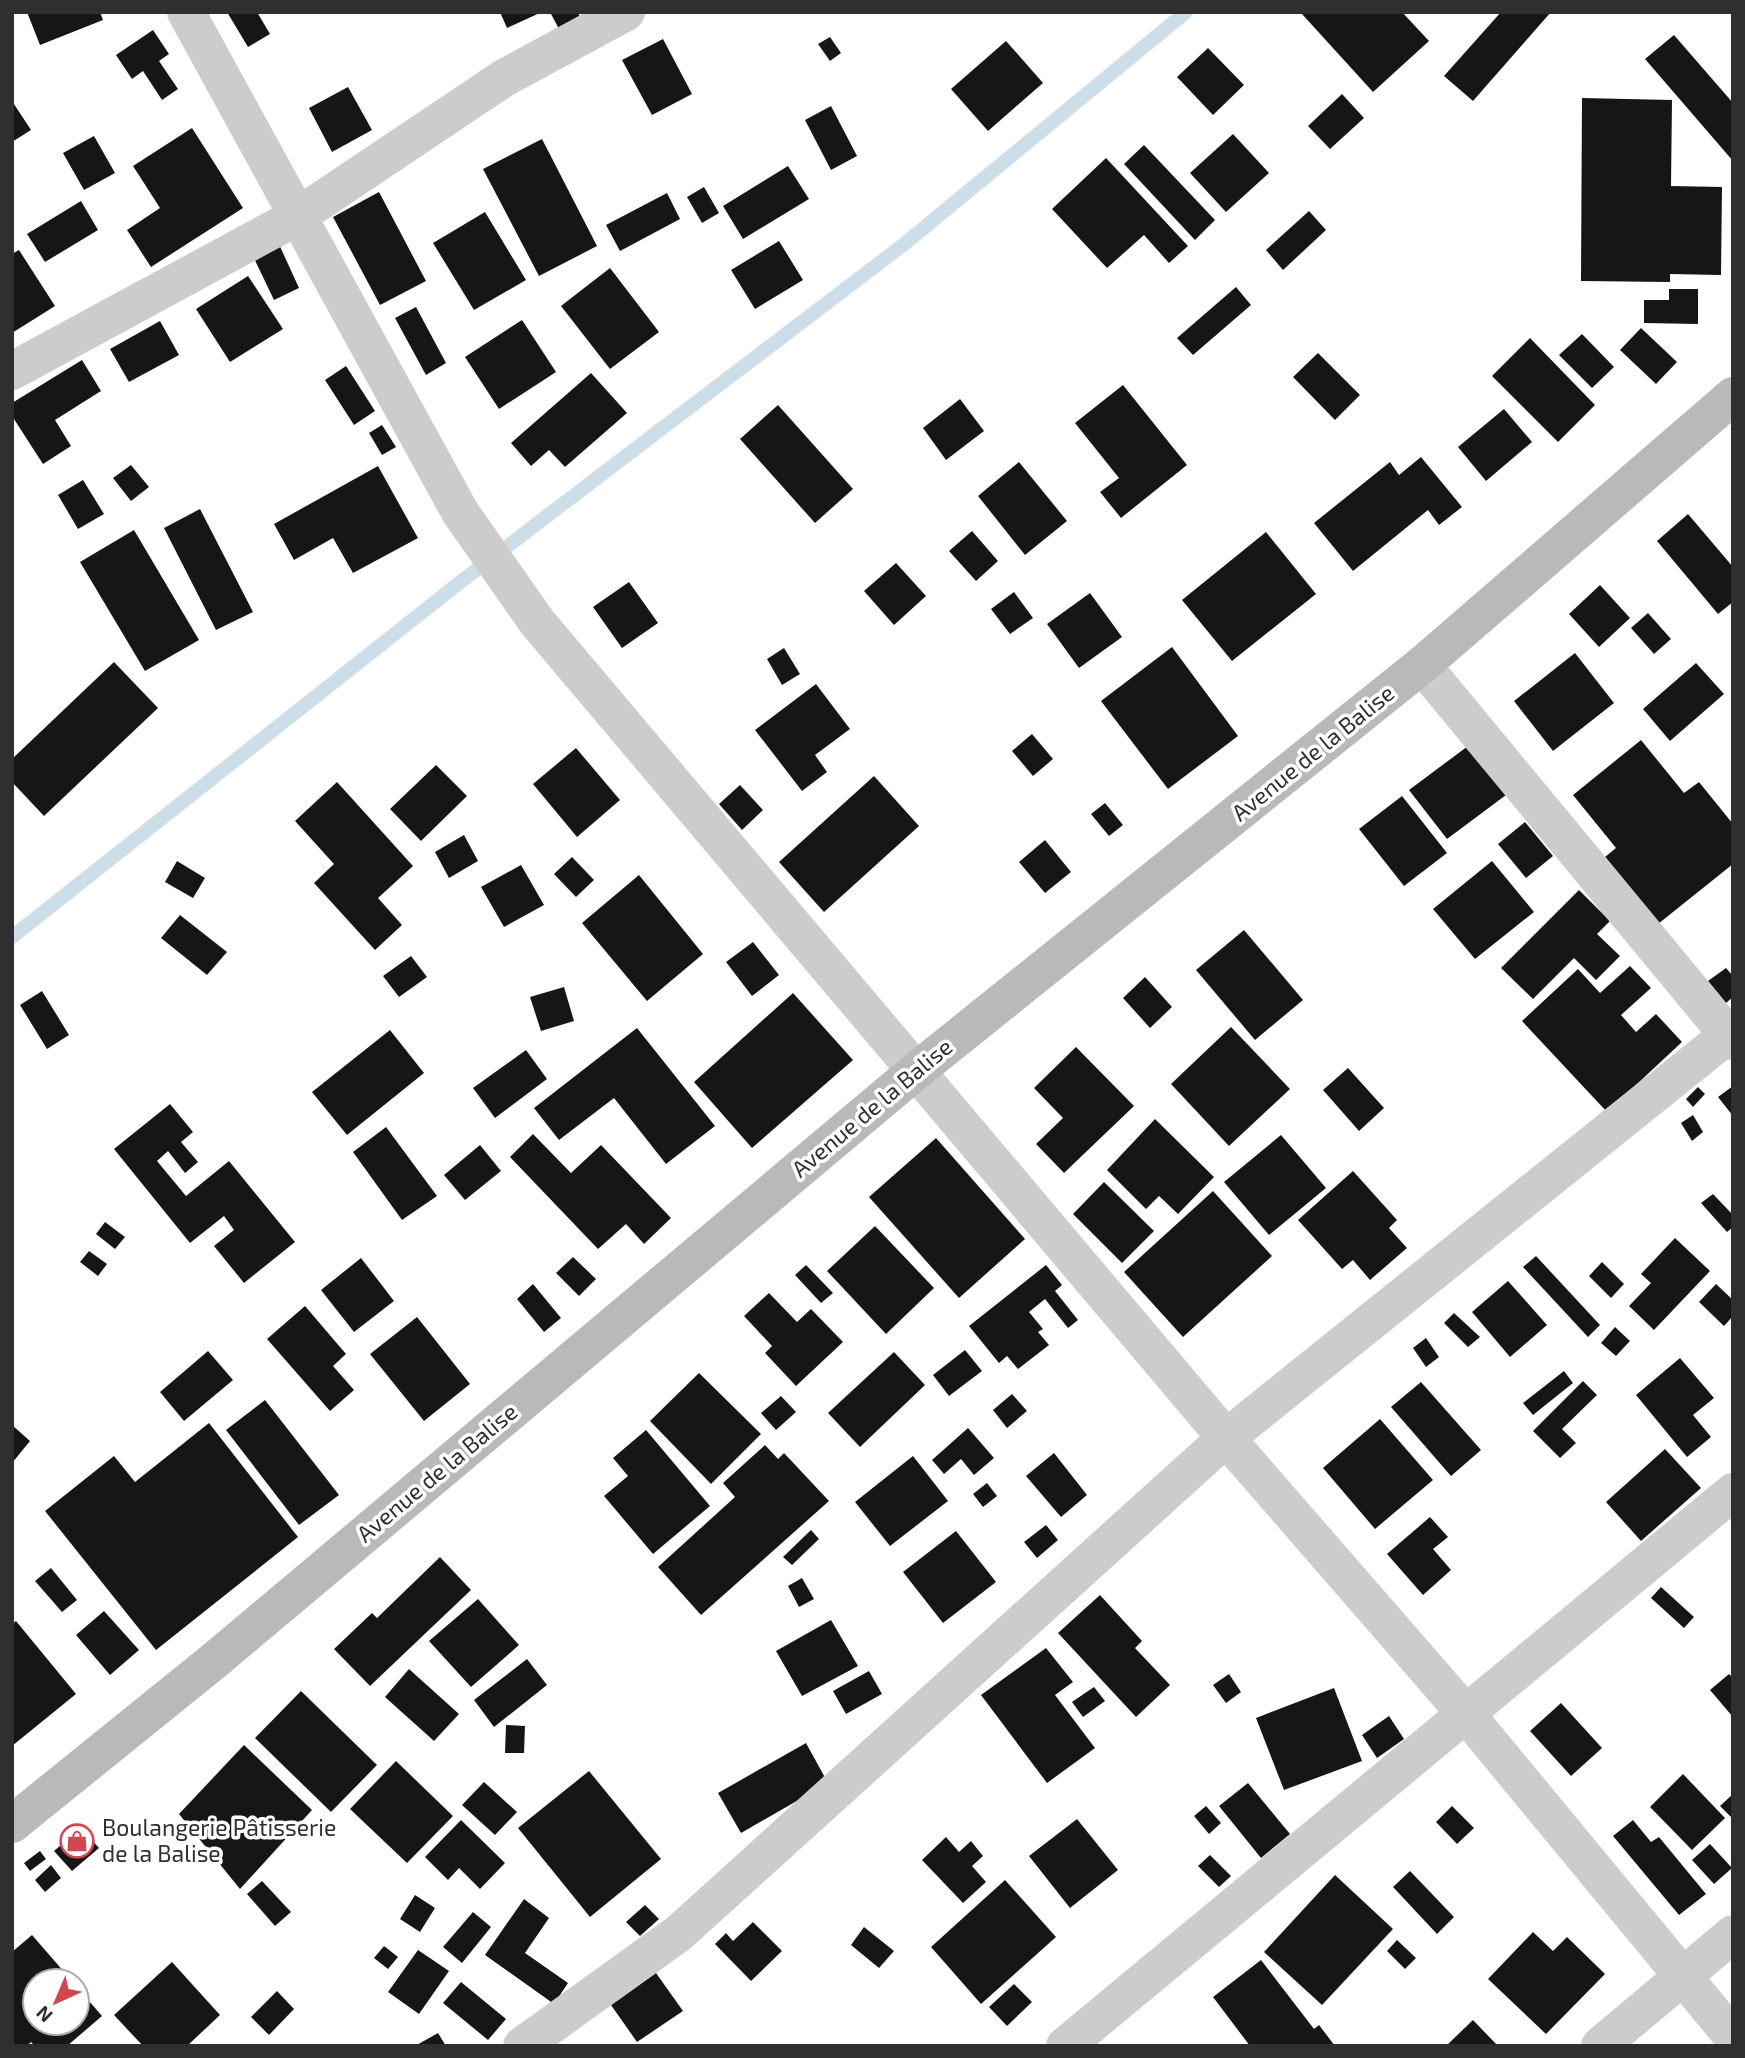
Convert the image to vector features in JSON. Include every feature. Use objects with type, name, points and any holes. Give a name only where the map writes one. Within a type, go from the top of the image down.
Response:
[{"type":"street","points":[[186,12],[460,512],[537,622],[1226,1438],[1466,1714],[1733,2037]]},
{"type":"street","points":[[12,371],[298,216],[505,78],[626,12]]},
{"type":"street","name":"Avenue de la Balise","points":[[12,1824],[215,1660],[916,1071],[1422,665],[1733,396]]},
{"type":"street","points":[[522,2046],[679,1933],[1226,1438],[1731,1035],[1422,665]]},
{"type":"street","points":[[1065,2046],[1733,1492]]},
{"type":"street","points":[[1600,2046],[1733,1934]]},
{"type":"building","points":[[27,12],[100,12],[103,20],[40,45]]},
{"type":"building","points":[[227,12],[257,12],[270,34],[248,47]]},
{"type":"building","points":[[500,12],[542,12],[507,28]]},
{"type":"building","points":[[550,12],[578,12],[580,17],[559,29]]},
{"type":"building","points":[[1402,12],[1429,41],[1373,92],[1302,14]]},
{"type":"building","points":[[1501,12],[1551,12],[1473,101],[1444,76]]},
{"type":"building","points":[[153,30],[169,54],[159,61],[178,89],[162,100],[143,71],[132,79],[116,55]]},
{"type":"building","points":[[1674,35],[1733,103],[1733,161],[1645,59]]},
{"type":"building","points":[[830,37],[841,53],[830,61],[818,44]]},
{"type":"building","points":[[663,39],[692,94],[652,115],[622,60]]},
{"type":"building","points":[[1006,41],[1043,83],[988,131],[951,89]]},
{"type":"building","points":[[1208,48],[1244,85],[1213,115],[1177,77]]},
{"type":"building","points":[[348,87],[372,130],[332,152],[309,108]]},
{"type":"building","points":[[1342,94],[1364,118],[1330,149],[1308,126]]},
{"type":"building","points":[[1582,98],[1672,100],[1671,186],[1722,187],[1721,275],[1670,274],[1670,282],[1581,281]]},
{"type":"building","points":[[12,101],[31,130],[12,142]]},
{"type":"building","points":[[831,106],[857,156],[831,170],[805,120]]},
{"type":"building","points":[[192,128],[243,208],[151,267],[127,230],[160,208],[133,166]]},
{"type":"building","points":[[1233,134],[1269,173],[1226,212],[1190,173]]},
{"type":"building","points":[[94,136],[115,173],[84,190],[63,153]]},
{"type":"building","points":[[542,139],[597,246],[539,276],[483,169]]},
{"type":"building","points":[[1144,145],[1215,220],[1195,240],[1124,164]]},
{"type":"building","points":[[1106,158],[1188,246],[1169,263],[1144,235],[1107,268],[1052,209]]},
{"type":"building","points":[[788,166],[809,199],[743,239],[723,206]]},
{"type":"building","points":[[704,187],[719,213],[702,223],[687,197]]},
{"type":"building","points":[[379,192],[426,281],[380,305],[333,217]]},
{"type":"building","points":[[667,193],[680,219],[620,251],[606,225]]},
{"type":"building","points":[[81,201],[98,230],[45,262],[27,234]]},
{"type":"building","points":[[1309,211],[1326,230],[1283,270],[1266,250]]},
{"type":"building","points":[[485,212],[526,280],[474,310],[433,243]]},
{"type":"building","points":[[779,241],[803,280],[755,309],[731,270]]},
{"type":"building","points":[[278,242],[299,288],[274,300],[252,254]]},
{"type":"building","points":[[19,250],[55,306],[12,333],[12,254]]},
{"type":"building","points":[[610,268],[659,332],[610,369],[561,306]]},
{"type":"building","points":[[248,276],[283,329],[230,362],[196,309]]},
{"type":"building","points":[[1236,287],[1251,305],[1193,355],[1177,338]]},
{"type":"building","points":[[1669,289],[1698,289],[1698,324],[1644,323],[1644,300],[1669,300]]},
{"type":"building","points":[[416,307],[446,363],[426,375],[395,318]]},
{"type":"building","points":[[522,320],[556,372],[499,409],[465,357]]},
{"type":"building","points":[[160,321],[179,355],[129,382],[110,349]]},
{"type":"building","points":[[1641,328],[1677,362],[1656,384],[1620,350]]},
{"type":"building","points":[[1582,334],[1614,367],[1592,388],[1559,355]]},
{"type":"building","points":[[1530,338],[1595,405],[1558,442],[1492,376]]},
{"type":"building","points":[[1318,353],[1360,395],[1335,420],[1293,377]]},
{"type":"building","points":[[82,360],[101,391],[55,420],[71,446],[43,464],[12,416],[12,403]]},
{"type":"building","points":[[346,366],[375,411],[354,425],[325,380]]},
{"type":"building","points":[[591,373],[627,413],[565,467],[549,450],[531,466],[511,443]]},
{"type":"building","points":[[1123,385],[1187,465],[1121,518],[1100,492],[1119,478],[1075,423]]},
{"type":"building","points":[[960,399],[984,431],[946,460],[923,428]]},
{"type":"building","points":[[778,405],[853,489],[815,523],[740,439]]},
{"type":"building","points":[[1504,409],[1532,442],[1486,481],[1458,447]]},
{"type":"building","points":[[382,425],[396,447],[382,455],[369,433]]},
{"type":"building","points":[[1421,457],[1462,507],[1439,525],[1428,510],[1353,571],[1314,523],[1390,462],[1399,475]]},
{"type":"building","points":[[1019,462],[1067,521],[1025,555],[978,496]]},
{"type":"building","points":[[131,465],[149,487],[131,501],[113,478]]},
{"type":"building","points":[[378,466],[418,538],[353,573],[333,538],[294,560],[274,524]]},
{"type":"building","points":[[83,480],[104,514],[78,529],[58,495]]},
{"type":"building","points":[[200,509],[253,612],[216,630],[164,528]]},
{"type":"building","points":[[1688,514],[1733,567],[1733,602],[1718,614],[1657,541]]},
{"type":"building","points":[[134,530],[199,640],[145,671],[80,562]]},
{"type":"building","points":[[972,531],[998,561],[976,581],[949,551]]},
{"type":"building","points":[[1266,532],[1316,594],[1232,661],[1182,600]]},
{"type":"building","points":[[896,563],[926,596],[894,625],[864,591]]},
{"type":"building","points":[[629,582],[658,623],[622,648],[593,607]]},
{"type":"building","points":[[1600,585],[1630,618],[1599,647],[1569,614]]},
{"type":"building","points":[[1014,592],[1033,618],[1010,634],[991,609]]},
{"type":"building","points":[[1090,593],[1122,637],[1079,668],[1047,624]]},
{"type":"building","points":[[1648,613],[1671,639],[1654,654],[1631,628]]},
{"type":"building","points":[[1172,647],[1238,736],[1168,789],[1101,701]]},
{"type":"building","points":[[784,648],[800,674],[782,685],[767,659]]},
{"type":"building","points":[[1575,653],[1614,703],[1553,751],[1514,701]]},
{"type":"building","points":[[114,662],[158,708],[44,816],[12,782],[12,759]]},
{"type":"building","points":[[1696,663],[1724,694],[1670,741],[1643,709]]},
{"type":"building","points":[[816,684],[850,729],[815,755],[827,772],[802,791],[755,730]]},
{"type":"building","points":[[1032,734],[1053,759],[1033,776],[1012,751]]},
{"type":"building","points":[[1641,740],[1684,793],[1699,782],[1733,824],[1733,864],[1658,924],[1605,857],[1616,848],[1573,795]]},
{"type":"building","points":[[1472,743],[1510,792],[1447,839],[1409,790]]},
{"type":"building","points":[[576,748],[620,800],[577,837],[533,784]]},
{"type":"building","points":[[436,765],[467,796],[421,841],[390,809]]},
{"type":"building","points":[[874,776],[919,826],[824,912],[779,862]]},
{"type":"building","points":[[337,782],[413,866],[378,898],[402,925],[375,950],[314,883],[334,864],[295,821]]},
{"type":"building","points":[[740,785],[763,810],[742,830],[719,804]]},
{"type":"building","points":[[1402,796],[1447,853],[1404,886],[1359,829]]},
{"type":"building","points":[[1105,803],[1123,825],[1109,836],[1091,814]]},
{"type":"building","points":[[1525,822],[1553,856],[1526,878],[1498,844]]},
{"type":"building","points":[[464,835],[478,861],[449,878],[435,852]]},
{"type":"building","points":[[1045,840],[1071,872],[1045,893],[1019,862]]},
{"type":"building","points":[[572,857],[594,880],[576,897],[554,874]]},
{"type":"building","points":[[177,861],[205,878],[193,898],[165,882]]},
{"type":"building","points":[[1492,861],[1534,912],[1475,959],[1433,909]]},
{"type":"building","points":[[521,865],[544,905],[504,927],[481,887]]},
{"type":"building","points":[[639,875],[703,954],[647,1001],[582,923]]},
{"type":"building","points":[[1579,890],[1610,921],[1597,934],[1620,956],[1596,980],[1574,958],[1533,999],[1501,968]]},
{"type":"building","points":[[180,915],[227,952],[207,975],[161,938]]},
{"type":"building","points":[[1244,930],[1303,1000],[1255,1040],[1196,970]]},
{"type":"building","points":[[753,942],[779,975],[752,996],[726,962]]},
{"type":"building","points":[[411,956],[427,977],[399,997],[383,976]]},
{"type":"building","points":[[1630,966],[1651,988],[1621,1015],[1636,1032],[1656,1014],[1682,1042],[1607,1112],[1522,1021],[1578,969],[1600,993]]},
{"type":"building","points":[[1726,968],[1733,976],[1733,997],[1726,1003],[1708,981]]},
{"type":"building","points":[[1145,977],[1172,1007],[1150,1028],[1123,998]]},
{"type":"building","points":[[564,987],[574,1021],[541,1031],[530,997]]},
{"type":"building","points":[[42,991],[69,1035],[47,1049],[20,1005]]},
{"type":"building","points":[[793,993],[853,1060],[752,1148],[694,1082]]},
{"type":"building","points":[[1231,1027],[1290,1089],[1229,1146],[1171,1084]]},
{"type":"building","points":[[637,1028],[715,1126],[666,1164],[614,1098],[559,1140],[534,1108]]},
{"type":"building","points":[[390,1030],[424,1073],[347,1135],[312,1092]]},
{"type":"building","points":[[1076,1047],[1134,1106],[1064,1173],[1036,1144],[1063,1118],[1034,1088]]},
{"type":"building","points":[[526,1050],[547,1079],[495,1118],[473,1088]]},
{"type":"building","points":[[1348,1068],[1384,1108],[1359,1131],[1323,1090]]},
{"type":"building","points":[[1733,1086],[1733,1116],[1718,1097]]},
{"type":"building","points":[[1698,1087],[1705,1094],[1693,1107],[1686,1099]]},
{"type":"building","points":[[170,1104],[193,1132],[181,1142],[198,1162],[185,1173],[168,1151],[157,1161],[186,1196],[229,1161],[295,1242],[244,1283],[214,1246],[234,1230],[224,1216],[190,1243],[114,1149]]},
{"type":"building","points":[[1693,1115],[1703,1132],[1692,1141],[1681,1123]]},
{"type":"building","points":[[1155,1119],[1214,1177],[1178,1214],[1159,1196],[1146,1209],[1107,1170]]},
{"type":"building","points":[[386,1127],[437,1196],[402,1220],[353,1152]]},
{"type":"building","points":[[533,1134],[571,1173],[601,1145],[671,1218],[644,1244],[626,1224],[598,1249],[510,1157]]},
{"type":"building","points":[[1281,1135],[1326,1188],[1269,1235],[1224,1182]]},
{"type":"building","points":[[936,1138],[1025,1239],[959,1298],[869,1197]]},
{"type":"building","points":[[480,1145],[501,1171],[465,1200],[444,1175]]},
{"type":"building","points":[[1353,1171],[1397,1220],[1389,1228],[1407,1248],[1370,1280],[1353,1260],[1342,1269],[1298,1220]]},
{"type":"building","points":[[1104,1182],[1154,1231],[1122,1263],[1073,1214]]},
{"type":"building","points":[[1213,1191],[1272,1256],[1183,1337],[1124,1272]]},
{"type":"building","points":[[1713,1194],[1733,1215],[1733,1227],[1727,1232],[1701,1203]]},
{"type":"building","points":[[105,1222],[125,1237],[115,1249],[96,1234]]},
{"type":"building","points":[[875,1226],[934,1288],[886,1334],[827,1271]]},
{"type":"building","points":[[1675,1238],[1710,1271],[1654,1330],[1629,1306],[1651,1283],[1641,1274]]},
{"type":"building","points":[[89,1251],[107,1264],[98,1276],[80,1262]]},
{"type":"building","points":[[1536,1256],[1600,1325],[1588,1337],[1523,1267]]},
{"type":"building","points":[[573,1257],[596,1279],[579,1296],[556,1273]]},
{"type":"building","points":[[361,1258],[394,1301],[354,1332],[321,1290]]},
{"type":"building","points":[[1602,1262],[1624,1284],[1611,1298],[1589,1276]]},
{"type":"building","points":[[806,1265],[833,1293],[821,1303],[795,1275]]},
{"type":"building","points":[[1046,1265],[1062,1285],[1055,1291],[1078,1320],[1068,1328],[1045,1299],[1029,1312],[1043,1329],[1038,1332],[1049,1345],[1018,1369],[1007,1356],[999,1363],[969,1326]]},
{"type":"building","points":[[1508,1281],[1547,1325],[1510,1357],[1472,1312]]},
{"type":"building","points":[[533,1284],[561,1318],[544,1332],[517,1299]]},
{"type":"building","points":[[1716,1284],[1733,1300],[1733,1316],[1724,1326],[1699,1302]]},
{"type":"building","points":[[769,1293],[797,1322],[811,1309],[843,1342],[796,1386],[765,1353],[772,1346],[744,1316]]},
{"type":"building","points":[[305,1306],[346,1354],[333,1366],[354,1390],[330,1411],[267,1339]]},
{"type":"building","points":[[1454,1313],[1480,1337],[1468,1347],[1444,1323]]},
{"type":"building","points":[[417,1317],[470,1384],[424,1421],[370,1354]]},
{"type":"building","points":[[1615,1327],[1630,1341],[1616,1356],[1601,1343]]},
{"type":"building","points":[[1426,1338],[1439,1357],[1426,1367],[1413,1348]]},
{"type":"building","points":[[965,1350],[982,1371],[949,1396],[933,1375]]},
{"type":"building","points":[[208,1351],[233,1380],[184,1421],[160,1392]]},
{"type":"building","points":[[894,1352],[925,1385],[860,1447],[828,1413]]},
{"type":"building","points":[[1680,1358],[1714,1398],[1693,1415],[1711,1437],[1687,1457],[1636,1395]]},
{"type":"building","points":[[1564,1371],[1573,1383],[1533,1415],[1523,1403]]},
{"type":"building","points":[[699,1373],[761,1434],[711,1484],[650,1421]]},
{"type":"building","points":[[1583,1381],[1597,1395],[1562,1429],[1576,1443],[1560,1458],[1533,1431]]},
{"type":"building","points":[[1421,1382],[1481,1450],[1451,1476],[1391,1407]]},
{"type":"building","points":[[1012,1394],[1027,1411],[1007,1428],[993,1410]]},
{"type":"building","points":[[781,1396],[796,1412],[776,1430],[761,1413]]},
{"type":"building","points":[[265,1400],[339,1495],[299,1525],[226,1430]]},
{"type":"building","points":[[1380,1419],[1433,1480],[1375,1529],[1323,1468]]},
{"type":"building","points":[[209,1423],[298,1537],[156,1650],[45,1511],[114,1456],[135,1482]]},
{"type":"building","points":[[12,1425],[30,1441],[12,1463]]},
{"type":"building","points":[[968,1428],[994,1458],[974,1475],[961,1459],[944,1474],[932,1460]]},
{"type":"building","points":[[646,1430],[710,1506],[653,1554],[604,1496],[628,1476],[613,1458]]},
{"type":"building","points":[[765,1445],[778,1459],[784,1453],[829,1501],[701,1615],[658,1567],[735,1497],[723,1483]]},
{"type":"building","points":[[1665,1449],[1701,1488],[1641,1541],[1606,1502]]},
{"type":"building","points":[[1054,1453],[1087,1495],[1061,1517],[1026,1476]]},
{"type":"building","points":[[913,1456],[948,1501],[890,1546],[855,1502]]},
{"type":"building","points":[[987,1483],[997,1496],[983,1507],[973,1494]]},
{"type":"building","points":[[1430,1517],[1448,1537],[1433,1549],[1451,1570],[1423,1595],[1387,1554]]},
{"type":"building","points":[[1046,1525],[1058,1540],[1037,1558],[1024,1542]]},
{"type":"building","points":[[811,1530],[819,1539],[792,1565],[783,1557]]},
{"type":"building","points":[[956,1531],[996,1582],[943,1623],[903,1572]]},
{"type":"building","points":[[440,1557],[471,1590],[370,1686],[334,1649],[372,1613],[377,1618]]},
{"type":"building","points":[[51,1568],[77,1600],[62,1612],[35,1581]]},
{"type":"building","points":[[802,1578],[814,1599],[799,1607],[788,1586]]},
{"type":"building","points":[[1661,1587],[1694,1617],[1684,1628],[1651,1598]]},
{"type":"building","points":[[1100,1595],[1142,1641],[1135,1648],[1170,1685],[1136,1717],[1058,1633]]},
{"type":"building","points":[[478,1599],[519,1645],[471,1687],[429,1641]]},
{"type":"building","points":[[104,1611],[139,1650],[110,1675],[76,1635]]},
{"type":"building","points":[[831,1620],[858,1666],[802,1696],[776,1651]]},
{"type":"building","points":[[16,1621],[76,1694],[12,1746],[12,1624]]},
{"type":"building","points":[[1046,1648],[1073,1682],[1055,1695],[1095,1748],[1047,1783],[981,1695]]},
{"type":"building","points":[[527,1659],[547,1685],[494,1727],[474,1700]]},
{"type":"building","points":[[409,1669],[459,1714],[434,1741],[385,1697]]},
{"type":"building","points":[[869,1671],[882,1694],[846,1714],[833,1691]]},
{"type":"building","points":[[1229,1674],[1241,1692],[1226,1703],[1213,1685]]},
{"type":"building","points":[[1729,1674],[1733,1678],[1733,1717],[1710,1690]]},
{"type":"building","points":[[1094,1687],[1105,1701],[1083,1717],[1072,1702]]},
{"type":"building","points":[[1334,1688],[1362,1761],[1284,1790],[1256,1718]]},
{"type":"building","points":[[301,1691],[377,1765],[331,1812],[255,1738]]},
{"type":"building","points":[[1561,1703],[1602,1748],[1571,1776],[1530,1731]]},
{"type":"building","points":[[1389,1716],[1404,1739],[1377,1758],[1362,1735]]},
{"type":"building","points":[[506,1725],[525,1726],[524,1753],[505,1753]]},
{"type":"building","points":[[806,1743],[828,1783],[741,1833],[718,1793]]},
{"type":"building","points":[[244,1745],[312,1810],[240,1889],[179,1814]]},
{"type":"building","points":[[396,1761],[453,1816],[407,1863],[350,1809]]},
{"type":"building","points":[[589,1771],[661,1859],[590,1917],[518,1828]]},
{"type":"building","points":[[1683,1774],[1725,1818],[1692,1850],[1650,1807]]},
{"type":"building","points":[[484,1782],[517,1812],[495,1835],[462,1805]]},
{"type":"building","points":[[1248,1783],[1290,1834],[1261,1858],[1219,1806]]},
{"type":"building","points":[[1733,1794],[1733,1819],[1720,1806]]},
{"type":"building","points":[[1206,1806],[1221,1823],[1209,1834],[1194,1816]]},
{"type":"building","points":[[1452,1806],[1474,1828],[1457,1844],[1436,1822]]},
{"type":"building","points":[[1077,1819],[1118,1870],[1070,1908],[1029,1856]]},
{"type":"building","points":[[461,1820],[505,1863],[480,1889],[459,1868],[448,1880],[425,1857]]},
{"type":"building","points":[[1633,1820],[1651,1842],[1659,1837],[1706,1894],[1679,1915],[1613,1836]]},
{"type":"building","points":[[81,1828],[99,1848],[72,1871],[54,1851]]},
{"type":"building","points":[[946,1837],[959,1852],[971,1841],[983,1856],[972,1866],[986,1882],[963,1903],[922,1860]]},
{"type":"building","points":[[1710,1844],[1732,1868],[1714,1884],[1692,1860]]},
{"type":"building","points":[[40,1851],[46,1859],[30,1871],[24,1863]]},
{"type":"building","points":[[1210,1855],[1231,1876],[1219,1887],[1198,1866]]},
{"type":"building","points":[[51,1865],[61,1878],[45,1892],[35,1880]]},
{"type":"building","points":[[1410,1871],[1454,1917],[1437,1934],[1393,1887]]},
{"type":"building","points":[[1335,1875],[1393,1929],[1322,2005],[1264,1952]]},
{"type":"building","points":[[1005,1880],[1056,1937],[981,2004],[931,1947]]},
{"type":"building","points":[[262,1881],[291,1912],[275,1926],[247,1894]]},
{"type":"building","points":[[415,1895],[435,1908],[420,1932],[400,1919]]},
{"type":"building","points":[[524,1899],[549,1918],[525,1953],[568,1983],[554,2004],[485,1955]]},
{"type":"building","points":[[645,1905],[659,1919],[640,1936],[626,1922]]},
{"type":"building","points":[[473,1912],[491,1927],[462,1963],[443,1947]]},
{"type":"building","points":[[753,1922],[782,1951],[751,1981],[715,1944],[726,1933],[733,1941]]},
{"type":"building","points":[[864,1927],[894,1951],[879,1968],[851,1945]]},
{"type":"building","points":[[1533,1932],[1553,1951],[1567,1937],[1605,1974],[1546,2034],[1488,1979]]},
{"type":"building","points":[[32,1935],[60,1967],[21,1967],[21,2037],[78,2037],[67,2046],[35,2046],[31,2042],[27,2046],[12,2046],[12,1952]]},
{"type":"building","points":[[1397,1940],[1416,1958],[1405,1969],[1387,1951]]},
{"type":"building","points":[[384,1946],[398,1957],[388,1969],[374,1958]]},
{"type":"building","points":[[418,1950],[449,1971],[419,2014],[388,1992]]},
{"type":"building","points":[[1261,1960],[1314,2029],[1319,2025],[1335,2046],[1250,2046],[1213,1997]]},
{"type":"building","points":[[172,1962],[220,2015],[187,2046],[143,2046],[114,2015]]},
{"type":"building","points":[[656,1973],[683,2011],[637,2042],[611,2005]]},
{"type":"building","points":[[461,1982],[506,2019],[488,2040],[443,2003]]},
{"type":"building","points":[[1014,1984],[1032,2002],[1007,2026],[989,2007]]},
{"type":"building","points":[[277,1991],[294,2009],[269,2035],[251,2017]]},
{"type":"building","points":[[91,2003],[102,2016],[91,2025]]},
{"type":"building","points":[[1473,2020],[1498,2046],[1446,2046]]},
{"type":"building","points":[[438,2033],[446,2046],[415,2046]]},
{"type":"waterway","points":[[12,937],[459,583],[903,245],[1186,12]]},
{"type":"place","name":"Boulangerie Pâtisserie de la Balise","points":[[77,1841]]}]
